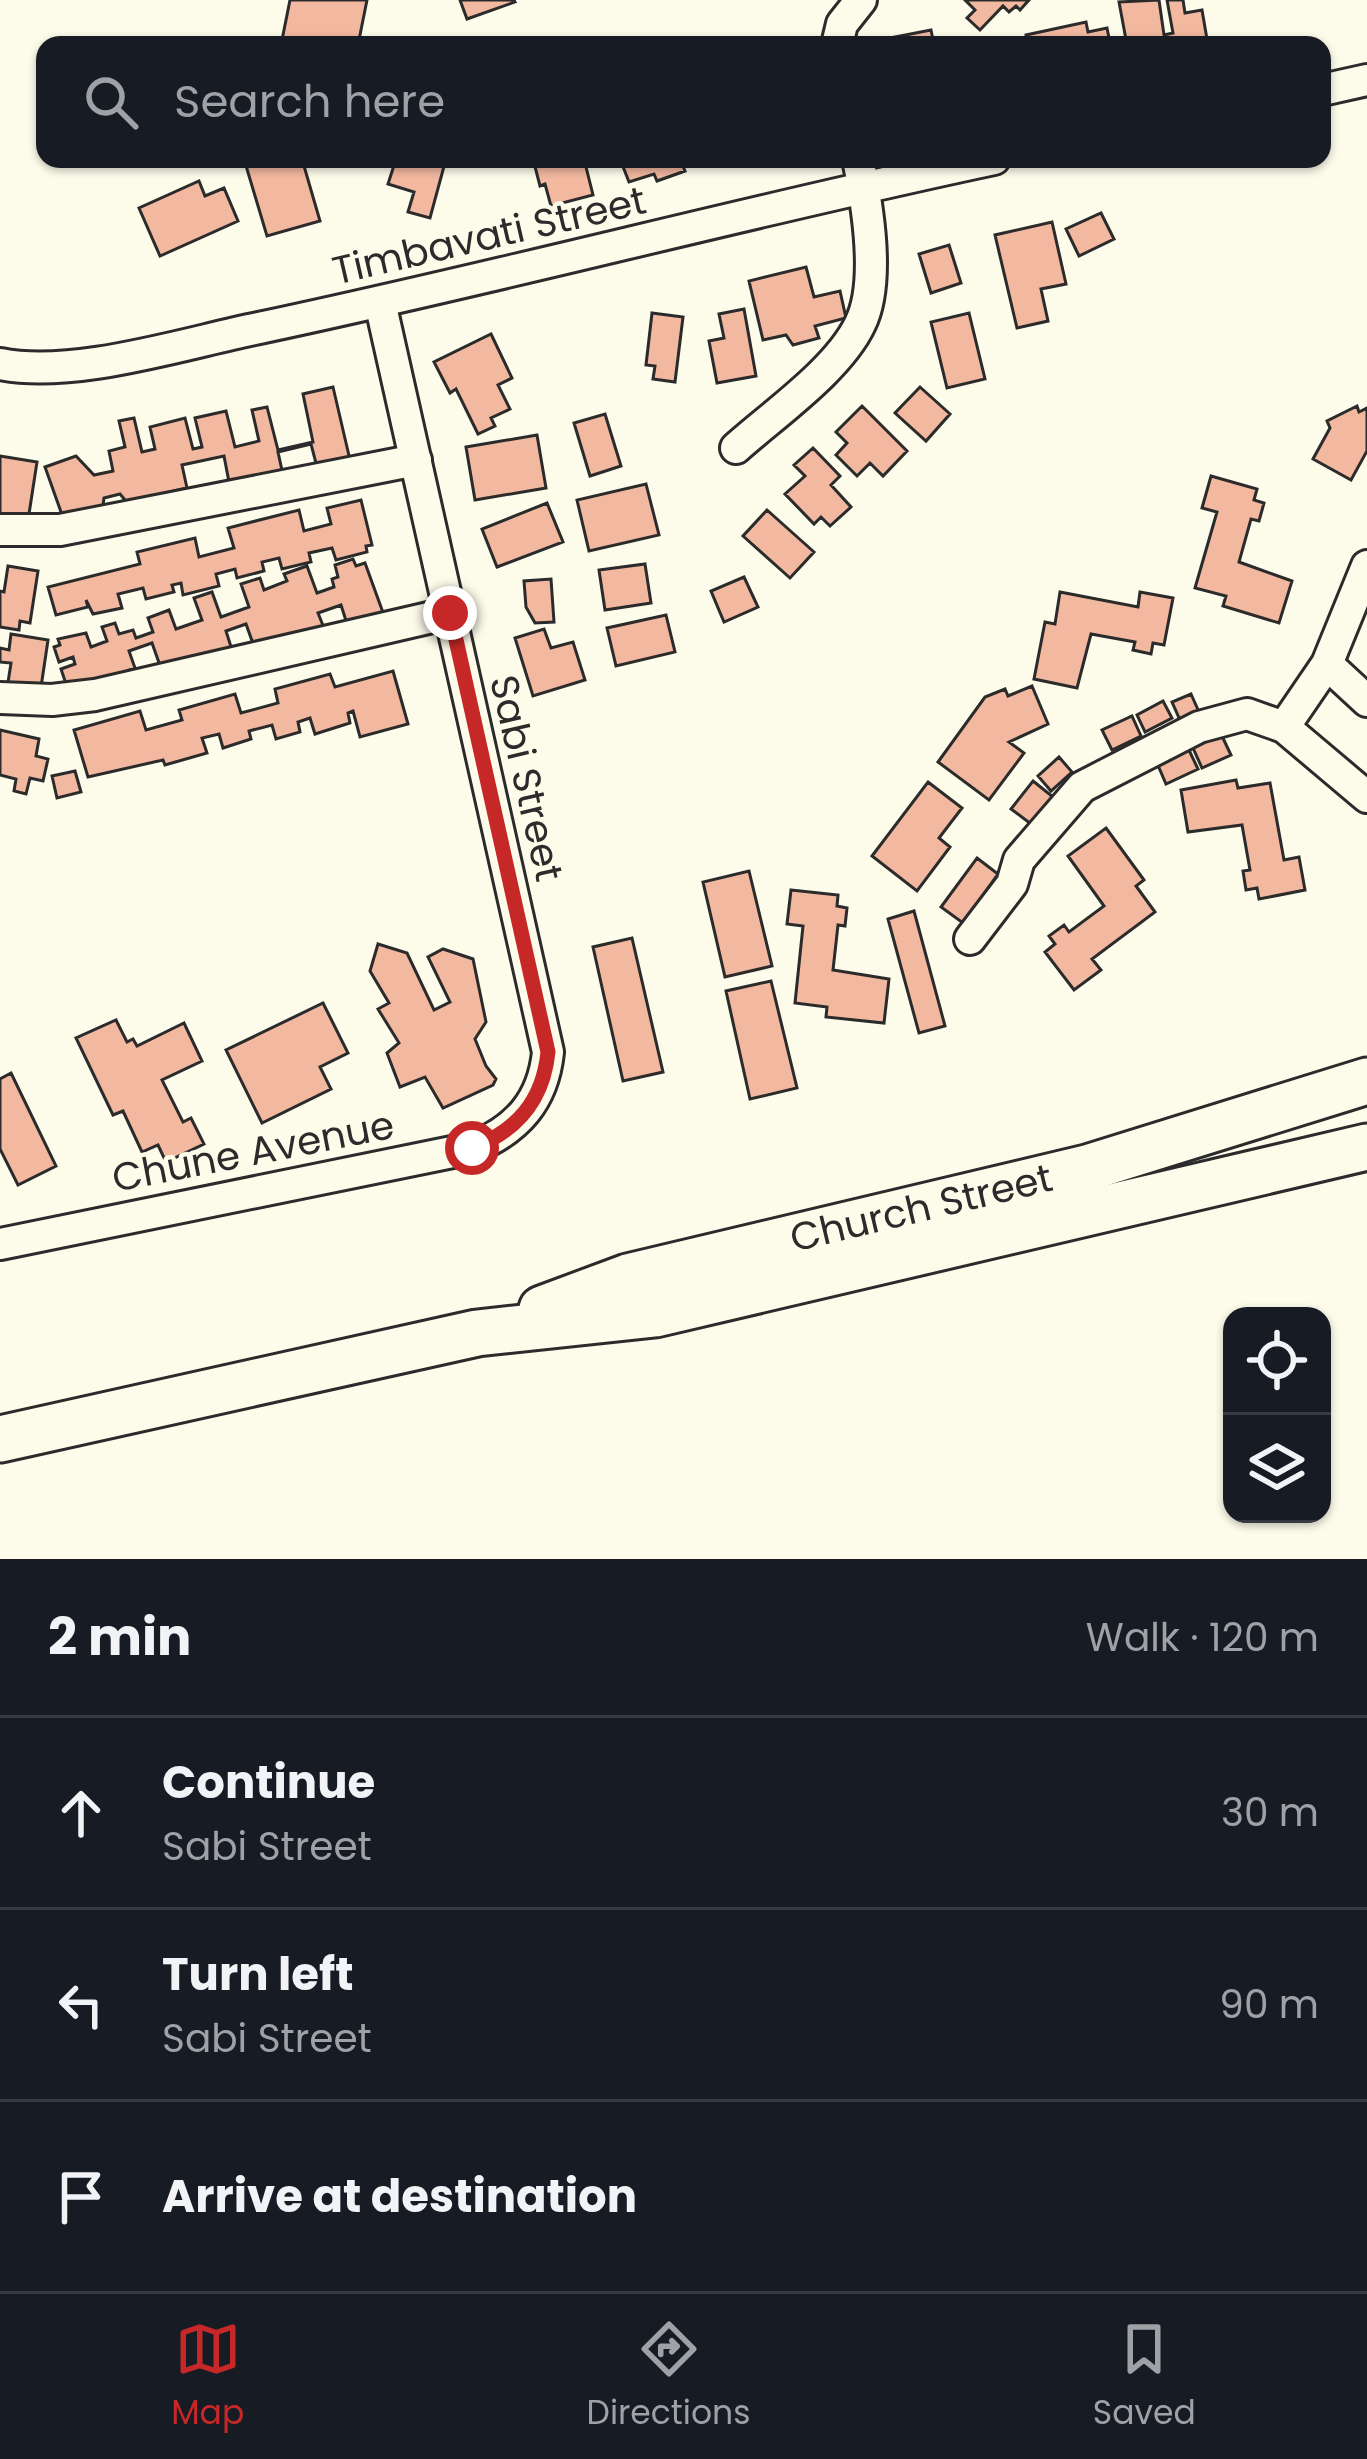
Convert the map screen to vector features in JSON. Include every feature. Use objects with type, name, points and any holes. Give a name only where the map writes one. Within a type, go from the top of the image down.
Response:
[{"type":"main road","name":"Church Street","points":[[477,1333],[628,1277],[1087,1168],[1367,1081]]},
{"type":"main road","name":"Church Street","points":[[0,1439],[477,1333],[655,1314],[1367,1147]]},
{"type":"street","points":[[839,36],[842,24],[861,0]]},
{"type":"street","points":[[1331,88],[1367,80]]},
{"type":"street","name":"Timbavati Street","points":[[0,364],[78,366],[380,302],[860,173],[908,168]]},
{"type":"street","points":[[736,448],[828,365],[862,321],[869,282],[860,173]]},
{"type":"street","name":"Sabi Street","points":[[380,302],[548,1052],[545,1080],[536,1101],[515,1123]]},
{"type":"street","points":[[0,530],[60,530],[416,460]]},
{"type":"street","points":[[1284,727],[1328,664],[1367,566]]},
{"type":"street","points":[[0,698],[52,700],[95,695],[450,613]]},
{"type":"street","points":[[1328,664],[1367,701]]},
{"type":"street","points":[[970,939],[1012,884],[1019,860],[1082,788],[1199,727],[1247,714],[1284,727],[1367,797]]},
{"type":"street","name":"Chune Avenue","points":[[0,1244],[472,1148],[493,1140],[515,1123]]},
{"type":"building","points":[[290,0],[367,0],[360,36],[283,36]]},
{"type":"building","points":[[460,0],[514,0],[515,2],[467,19]]},
{"type":"building","points":[[965,0],[1029,0],[1020,10],[1016,6],[1009,12],[1003,6],[980,30],[967,18],[975,10]]},
{"type":"building","points":[[1159,0],[1164,35],[1173,33],[1167,0],[1183,0],[1185,13],[1202,10],[1206,36],[1125,36],[1119,2]]},
{"type":"building","points":[[1086,22],[1088,32],[1107,28],[1109,36],[1026,36]]},
{"type":"building","points":[[931,30],[932,36],[900,36]]},
{"type":"building","points":[[247,168],[305,168],[320,221],[267,236]]},
{"type":"building","points":[[393,168],[444,168],[430,218],[408,212],[414,192],[388,184]]},
{"type":"building","points":[[535,168],[586,168],[593,195],[551,206],[545,184],[540,186]]},
{"type":"building","points":[[624,168],[685,171],[657,181],[654,174],[629,182]]},
{"type":"building","points":[[199,181],[205,196],[224,188],[238,221],[160,256],[139,208]]},
{"type":"building","points":[[1101,213],[1114,239],[1079,256],[1066,229]]},
{"type":"building","points":[[1052,222],[1066,284],[1041,289],[1048,321],[1017,328],[995,235]]},
{"type":"building","points":[[949,245],[961,283],[931,293],[919,254]]},
{"type":"building","points":[[806,267],[814,297],[840,291],[846,318],[815,326],[819,338],[793,345],[786,335],[763,340],[749,281]]},
{"type":"building","points":[[744,309],[756,376],[717,383],[709,341],[724,338],[719,314]]},
{"type":"building","points":[[652,313],[683,317],[675,382],[653,379],[655,366],[646,365]]},
{"type":"building","points":[[969,313],[985,379],[947,388],[931,322]]},
{"type":"building","points":[[491,334],[512,378],[498,385],[510,409],[491,418],[495,426],[478,434],[456,389],[450,393],[434,362]]},
{"type":"building","points":[[333,387],[350,460],[317,467],[311,444],[278,452],[283,475],[229,482],[224,456],[182,465],[187,488],[157,495],[158,506],[134,511],[120,494],[104,498],[102,513],[66,526],[45,467],[76,456],[94,475],[113,471],[109,451],[125,447],[119,421],[134,418],[142,452],[155,449],[150,427],[185,418],[193,449],[202,447],[195,418],[226,411],[235,447],[259,441],[252,410],[267,407],[278,450],[313,442],[303,394]]},
{"type":"building","points":[[920,387],[950,414],[926,441],[895,413]]},
{"type":"building","points":[[862,406],[907,451],[883,476],[870,463],[857,476],[836,455],[847,443],[836,432]]},
{"type":"building","points":[[1357,406],[1359,412],[1367,408],[1367,451],[1351,480],[1313,459],[1330,428],[1327,421]]},
{"type":"building","points":[[605,414],[621,466],[590,476],[574,423]]},
{"type":"building","points":[[537,435],[546,488],[475,500],[466,447]]},
{"type":"building","points":[[813,448],[840,476],[831,485],[851,507],[830,526],[821,517],[814,524],[785,494],[805,476],[794,465]]},
{"type":"building","points":[[0,456],[37,462],[27,527],[0,523]]},
{"type":"building","points":[[1211,476],[1257,489],[1254,500],[1264,503],[1259,521],[1251,519],[1239,562],[1292,581],[1279,623],[1223,606],[1226,596],[1195,588],[1217,512],[1202,508]]},
{"type":"building","points":[[646,484],[659,535],[589,551],[577,500]]},
{"type":"building","points":[[361,500],[372,545],[366,546],[367,552],[336,560],[332,548],[309,553],[311,562],[282,569],[279,558],[262,562],[264,571],[237,578],[235,569],[216,574],[219,586],[183,595],[181,583],[172,585],[174,592],[146,599],[143,588],[118,594],[122,608],[93,614],[86,600],[88,607],[56,615],[48,587],[140,564],[137,552],[195,538],[199,557],[234,548],[228,528],[299,510],[304,531],[331,524],[327,508]]},
{"type":"building","points":[[547,503],[563,542],[497,567],[482,529]]},
{"type":"building","points":[[767,510],[814,552],[790,578],[743,536]]},
{"type":"building","points":[[353,559],[356,566],[365,563],[385,618],[349,630],[341,605],[318,613],[324,628],[256,652],[246,624],[226,631],[232,650],[163,674],[152,643],[129,651],[135,668],[69,693],[61,669],[75,664],[73,657],[59,662],[54,647],[60,645],[58,639],[86,633],[91,647],[107,641],[102,627],[115,623],[119,634],[133,630],[136,638],[153,632],[148,618],[169,610],[176,629],[202,620],[194,598],[212,592],[221,617],[249,607],[241,584],[260,578],[264,590],[287,581],[284,574],[307,566],[317,593],[334,587],[335,565]]},
{"type":"building","points":[[645,564],[651,603],[605,610],[599,570]]},
{"type":"building","points":[[8,566],[38,571],[30,623],[20,621],[19,630],[0,627],[0,591],[4,592]]},
{"type":"building","points":[[744,577],[758,607],[724,622],[711,591]]},
{"type":"building","points":[[551,579],[554,622],[535,623],[526,607],[524,581]]},
{"type":"building","points":[[1060,592],[1138,607],[1140,592],[1173,598],[1164,645],[1153,643],[1151,654],[1133,650],[1135,642],[1091,634],[1077,688],[1034,679],[1045,622],[1055,624]]},
{"type":"building","points":[[666,615],[675,652],[616,666],[607,628]]},
{"type":"building","points":[[544,629],[551,648],[573,642],[585,680],[533,696],[515,638]]},
{"type":"building","points":[[11,634],[48,640],[40,694],[7,689],[11,663],[0,662],[0,648],[9,650]]},
{"type":"building","points":[[393,671],[408,724],[360,737],[353,711],[348,713],[350,723],[315,734],[310,718],[298,722],[300,732],[276,739],[272,725],[249,731],[251,739],[223,748],[219,734],[202,738],[207,753],[88,777],[74,730],[140,711],[146,730],[182,720],[179,710],[235,694],[241,713],[278,703],[275,689],[330,674],[335,687]]},
{"type":"building","points":[[1032,686],[1048,724],[1009,742],[1024,753],[989,800],[938,762],[985,697],[1005,689],[1008,696]]},
{"type":"building","points":[[1191,694],[1199,712],[1180,720],[1172,702]]},
{"type":"building","points":[[1163,701],[1172,718],[1145,732],[1137,715]]},
{"type":"building","points":[[1132,716],[1141,736],[1112,750],[1102,730]]},
{"type":"building","points":[[0,730],[39,739],[36,756],[48,759],[43,781],[30,778],[26,794],[14,791],[16,779],[0,775]]},
{"type":"building","points":[[1221,734],[1231,755],[1202,768],[1193,748]]},
{"type":"building","points":[[1188,748],[1198,769],[1166,784],[1157,763]]},
{"type":"building","points":[[1059,757],[1072,772],[1051,791],[1038,776]]},
{"type":"building","points":[[75,771],[81,792],[57,798],[52,776]]},
{"type":"building","points":[[1236,780],[1238,788],[1270,783],[1284,860],[1299,857],[1305,890],[1259,899],[1257,888],[1246,890],[1243,871],[1250,870],[1242,825],[1188,832],[1181,790]]},
{"type":"building","points":[[1033,781],[1053,797],[1031,824],[1011,809]]},
{"type":"building","points":[[928,782],[962,808],[939,838],[950,847],[917,891],[872,856]]},
{"type":"building","points":[[1106,828],[1144,880],[1136,886],[1155,912],[1092,959],[1101,970],[1074,990],[1045,952],[1055,944],[1049,936],[1064,925],[1069,932],[1104,906],[1068,856]]},
{"type":"building","points":[[977,858],[998,874],[963,923],[941,907]]},
{"type":"building","points":[[749,871],[772,966],[725,977],[703,882]]},
{"type":"building","points":[[791,890],[838,895],[837,906],[847,908],[845,926],[838,925],[833,970],[889,979],[884,1023],[826,1017],[827,1007],[795,1003],[803,926],[787,924]]},
{"type":"building","points":[[914,911],[945,1026],[919,1033],[888,919]]},
{"type":"building","points":[[632,938],[663,1072],[623,1081],[593,947]]},
{"type":"building","points":[[378,944],[407,953],[434,1010],[450,1002],[428,957],[443,949],[473,959],[486,1022],[475,1039],[496,1079],[493,1085],[443,1108],[425,1077],[400,1087],[387,1053],[399,1043],[378,1009],[389,1003],[370,971]]},
{"type":"building","points":[[771,981],[797,1088],[750,1099],[726,991]]},
{"type":"building","points":[[323,1003],[348,1053],[320,1067],[331,1089],[262,1123],[226,1050]]},
{"type":"building","points":[[116,1020],[127,1042],[133,1039],[137,1046],[184,1023],[202,1061],[162,1080],[183,1122],[191,1118],[204,1144],[166,1162],[158,1145],[142,1152],[123,1111],[113,1115],[76,1038]]},
{"type":"building","points":[[11,1073],[56,1166],[18,1185],[0,1149],[0,1079]]},
{"type":"route","points":[[450,613],[548,1052],[545,1080],[536,1101],[493,1140],[472,1148]]}]
